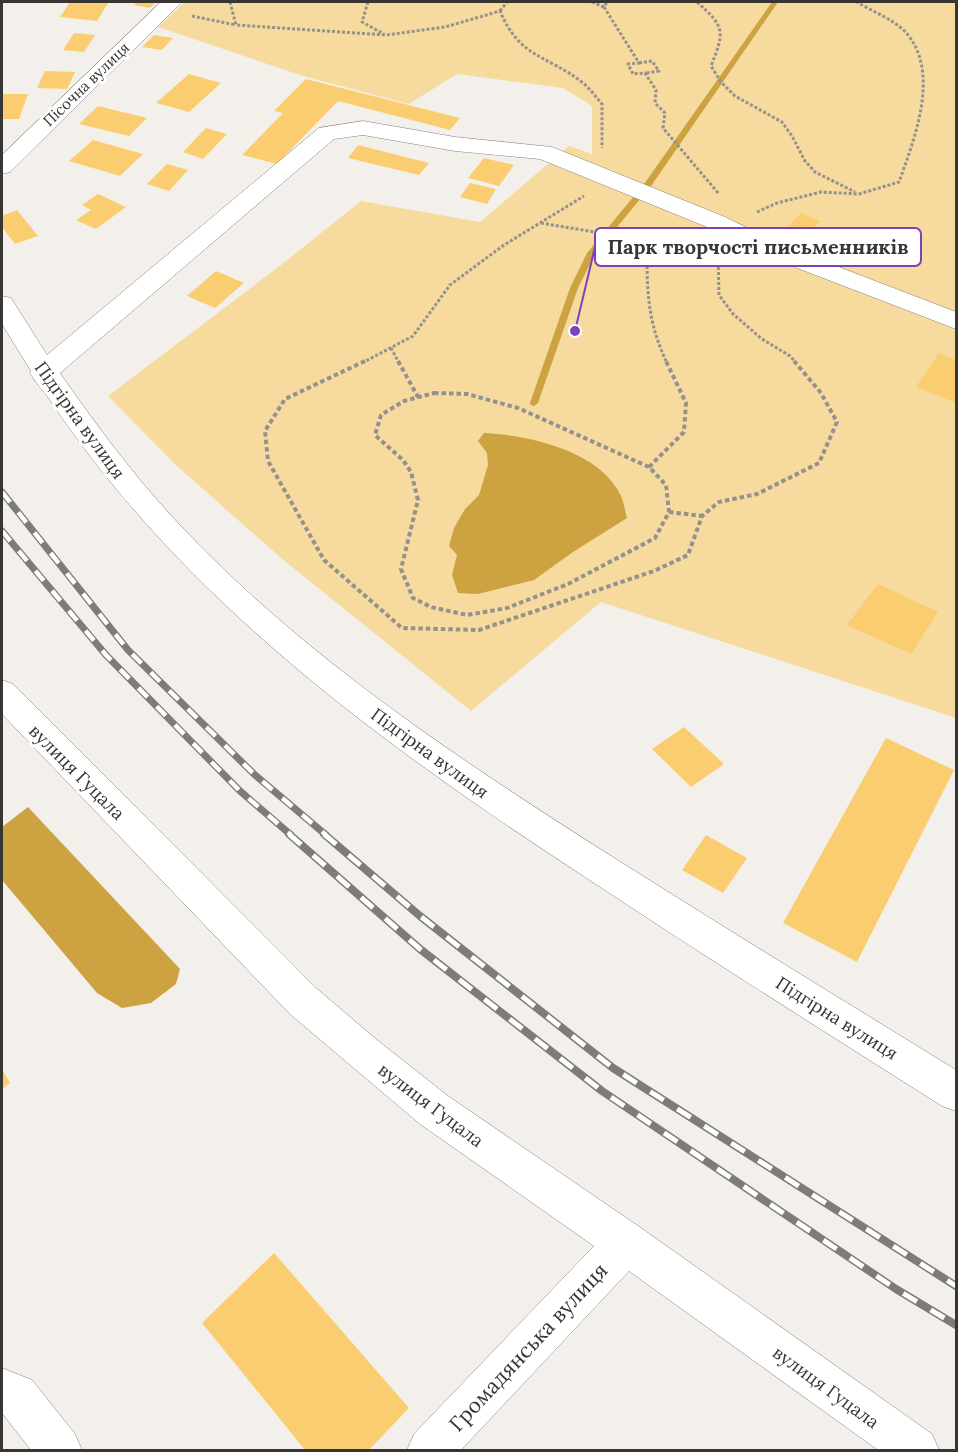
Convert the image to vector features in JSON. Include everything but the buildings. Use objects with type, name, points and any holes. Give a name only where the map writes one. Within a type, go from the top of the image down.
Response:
[{"type":"street","name":"Пісочна вулиця","points":[[2,167],[168,6]]},
{"type":"street","points":[[44,373],[327,133],[363,128],[455,144],[544,152],[729,229],[775,251],[957,321]]},
{"type":"street","name":"Підгірна вулиця","points":[[2,304],[44,373],[86,432],[140,500],[195,559],[283,640],[395,731],[517,815],[957,1092]]},
{"type":"street","name":"вулиця Гуцала","points":[[2,693],[20,714],[303,1001],[434,1110],[626,1243],[916,1450]]},
{"type":"street","name":"Громадянська вулиця","points":[[430,1450],[626,1243]]},
{"type":"street","points":[[2,1390],[16,1396],[59,1450]]},
{"type":"path","points":[[230,2],[236,25]]},
{"type":"path","points":[[368,2],[362,22],[386,35]]},
{"type":"path","points":[[168,6],[236,25],[386,35],[445,27],[500,11],[507,2]]},
{"type":"path","points":[[592,2],[604,6],[639,63]]},
{"type":"path","points":[[604,6],[607,2]]},
{"type":"path","points":[[697,2],[721,24],[724,37],[711,66],[716,77],[747,104],[766,111],[783,123],[798,144],[805,163],[827,179],[859,194]]},
{"type":"path","points":[[500,11],[506,29],[530,54],[583,83],[602,104],[602,175],[595,189],[504,245],[450,285],[413,336],[329,380],[285,399],[265,431],[268,461],[324,560],[402,628],[479,630],[654,571],[688,555],[702,516],[719,502],[757,494],[819,464],[837,422],[821,393],[790,357],[762,339],[733,314],[718,295],[719,248],[729,229],[777,203],[821,192],[859,194],[899,182],[917,129],[921,82],[919,51],[906,32],[857,2]]},
{"type":"path","points":[[652,61],[659,71],[633,74],[628,64],[639,63],[652,61]]},
{"type":"path","points":[[645,73],[656,90],[655,103],[665,112],[663,128],[682,149]]},
{"type":"path","points":[[541,222],[636,238],[648,236],[662,239],[666,248],[662,253],[647,256],[634,251],[632,247],[636,238]]},
{"type":"path","points":[[647,256],[647,302],[657,344],[686,403],[684,432],[649,467]]},
{"type":"path","points":[[391,348],[418,397]]},
{"type":"path","points":[[434,393],[467,394],[518,408],[649,467],[666,485],[669,512],[655,538],[568,584],[507,608],[467,615],[431,607],[413,598],[401,569],[418,500],[411,472],[403,460],[375,435],[381,415],[405,401],[418,397],[434,393]]},
{"type":"path","points":[[669,512],[702,516]]},
{"type":"shaded area","points":[[185,2],[956,2],[956,718],[601,602],[471,711],[281,558],[177,466],[108,396],[281,265],[361,201],[480,222],[569,146],[592,154],[592,106],[563,88],[457,74],[409,104],[303,76],[158,27]]},
{"type":"shaded area","points":[[484,433],[521,437],[562,448],[597,467],[611,480],[621,496],[627,518],[534,580],[478,594],[458,593],[452,575],[457,555],[449,546],[454,528],[465,509],[479,495],[488,465],[487,453],[478,441]]},
{"type":"shaded area","points":[[28,807],[180,969],[176,984],[151,1003],[122,1008],[97,993],[2,880],[2,827]]},
{"type":"waterway","points":[[646,187],[775,2]]},
{"type":"waterway","points":[[534,403],[574,288],[591,253],[637,198]]},
{"type":"railway","points":[[2,492],[128,650],[255,775],[326,835]]},
{"type":"railway","points":[[2,531],[106,655],[240,791],[291,835]]},
{"type":"railway","points":[[289,834],[420,949],[602,1091],[896,1289],[956,1325]]},
{"type":"railway","points":[[324,834],[420,916],[613,1068],[956,1286]]},
{"type":"place","name":"Парк творчості письменників","points":[[575,331]]}]
